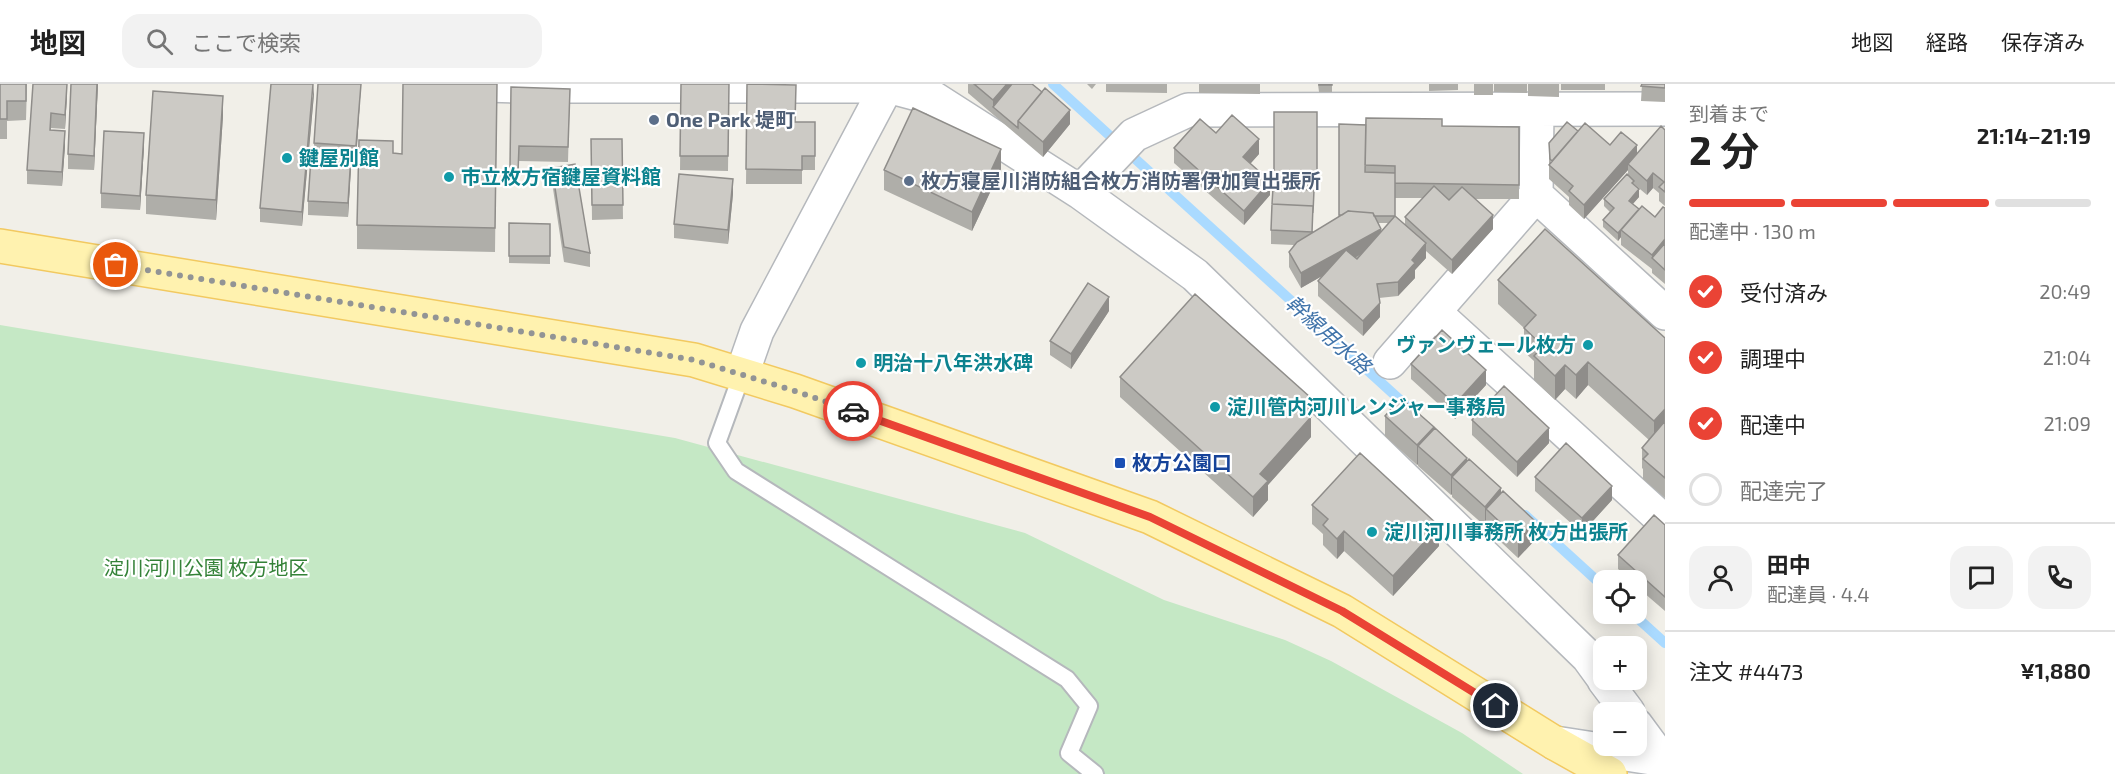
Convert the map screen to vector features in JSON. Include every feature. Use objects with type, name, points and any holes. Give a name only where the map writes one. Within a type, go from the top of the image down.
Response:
[{"type":"main road","points":[[0,246],[694,360],[795,391],[1150,517],[1342,611],[1553,742],[1610,774]]},
{"type":"main road","points":[[1553,742],[1592,774]]},
{"type":"street","points":[[453,84],[519,86],[888,85],[933,98],[1080,192],[1195,275],[1593,664]]},
{"type":"street","points":[[742,374],[757,331],[888,85]]},
{"type":"street","points":[[1390,362],[1536,195],[1537,109]]},
{"type":"street","points":[[1080,192],[1134,135],[1188,110],[1665,109]]},
{"type":"street","points":[[1536,195],[1665,313]]},
{"type":"street","points":[[1434,312],[1665,522]]},
{"type":"street","points":[[1647,739],[1663,759]]},
{"type":"street","points":[[1553,742],[1663,759]]},
{"type":"lane","points":[[742,374],[717,443],[736,471],[1067,679],[1089,706],[1069,753],[1095,774]]},
{"type":"green space","name":"淀川河川公園 枚方地区","points":[[0,325],[675,438],[1025,533],[1164,600],[1285,640],[1331,661],[1462,733],[1523,774],[0,774]]},
{"type":"building","points":[[0,84],[26,84],[26,101],[7,101],[7,119],[0,119]]},
{"type":"building","points":[[33,84],[67,84],[65,115],[51,113],[50,130],[65,131],[62,172],[27,170]]},
{"type":"building","points":[[71,84],[97,84],[94,156],[68,154]]},
{"type":"building","name":"鍵屋別館","points":[[271,84],[313,84],[302,212],[260,208]]},
{"type":"building","points":[[318,84],[361,84],[356,146],[314,143]]},
{"type":"building","name":"市立枚方宿鍵屋資料館","points":[[403,84],[497,84],[495,228],[357,225],[359,140],[393,141],[393,153],[402,154]]},
{"type":"building","points":[[681,84],[729,84],[728,156],[680,156]]},
{"type":"building","points":[[747,84],[796,85],[795,122],[815,122],[815,156],[802,156],[802,170],[746,169]]},
{"type":"building","points":[[974,84],[1007,84],[993,100]]},
{"type":"building","points":[[1012,84],[1032,84],[1042,92],[1018,121],[1018,128],[993,107]]},
{"type":"building","points":[[1642,84],[1665,84],[1665,88],[1641,86]]},
{"type":"building","points":[[511,87],[570,89],[568,147],[519,146],[518,172],[510,167]]},
{"type":"building","points":[[1045,88],[1070,110],[1043,142],[1018,121]]},
{"type":"building","points":[[153,91],[223,96],[216,200],[146,195]]},
{"type":"building","points":[[913,108],[1001,149],[972,212],[884,170]]},
{"type":"building","points":[[1274,112],[1317,112],[1317,177],[1274,177]]},
{"type":"building","points":[[1232,115],[1259,139],[1243,157],[1270,181],[1244,211],[1174,148],[1200,119],[1216,133]]},
{"type":"building","points":[[1366,118],[1442,119],[1442,126],[1519,127],[1519,185],[1395,183],[1395,166],[1365,165]]},
{"type":"building","points":[[1567,122],[1578,131],[1552,161],[1549,143]]},
{"type":"building","points":[[1585,123],[1610,145],[1621,132],[1637,145],[1584,205],[1569,191],[1573,186],[1549,165]]},
{"type":"building","points":[[1339,124],[1366,125],[1365,172],[1395,173],[1395,216],[1374,216],[1373,213],[1348,211],[1339,215]]},
{"type":"building","points":[[1661,126],[1665,130],[1665,192],[1659,187],[1664,182],[1653,173],[1647,181],[1628,164]]},
{"type":"building","points":[[104,131],[144,133],[140,196],[101,193]]},
{"type":"building","points":[[591,139],[622,139],[623,205],[592,205]]},
{"type":"building","points":[[333,154],[351,155],[348,203],[308,201],[311,158],[332,159]]},
{"type":"building","points":[[575,164],[590,253],[564,247],[552,168]]},
{"type":"building","points":[[679,174],[733,179],[728,230],[674,224]]},
{"type":"building","points":[[1627,174],[1639,189],[1629,201],[1639,209],[1618,233],[1603,220],[1614,208],[1604,199]]},
{"type":"building","points":[[1434,186],[1449,200],[1462,187],[1493,215],[1452,260],[1405,217]]},
{"type":"building","points":[[1273,188],[1314,190],[1313,213],[1313,206],[1272,204]]},
{"type":"building","points":[[1272,204],[1313,206],[1312,232],[1271,230]]},
{"type":"building","points":[[1642,206],[1655,217],[1663,207],[1665,208],[1665,239],[1652,255],[1621,230]]},
{"type":"building","points":[[1348,211],[1373,213],[1381,229],[1301,273],[1289,252],[1297,242]]},
{"type":"building","points":[[1395,216],[1426,243],[1412,260],[1415,263],[1398,282],[1377,284],[1380,303],[1363,321],[1318,281],[1346,250],[1357,259]]},
{"type":"building","points":[[509,223],[550,224],[550,256],[509,256]]},
{"type":"building","name":"ヴァンヴェール枚方","points":[[1545,229],[1665,338],[1665,409],[1654,421],[1588,362],[1576,375],[1565,365],[1555,376],[1534,356],[1543,346],[1524,328],[1536,315],[1498,280]]},
{"type":"building","points":[[1665,243],[1665,270],[1652,258]]},
{"type":"building","points":[[1088,283],[1109,297],[1071,354],[1050,341]]},
{"type":"building","name":"淀川管内河川レンジャー事務局","points":[[1195,294],[1310,397],[1300,408],[1311,417],[1260,474],[1268,481],[1253,497],[1120,377]]},
{"type":"building","points":[[1442,330],[1486,370],[1455,404],[1411,364]]},
{"type":"building","points":[[1504,386],[1549,428],[1517,462],[1472,420]]},
{"type":"building","points":[[1401,398],[1434,427],[1417,445],[1385,416]]},
{"type":"building","points":[[1665,421],[1665,478],[1643,459],[1648,454],[1642,448]]},
{"type":"building","points":[[1435,428],[1467,458],[1451,475],[1418,446]]},
{"type":"building","points":[[1566,443],[1612,486],[1582,518],[1535,477]]},
{"type":"building","name":"淀川河川事務所 枚方出張所","points":[[1360,453],[1439,526],[1393,576],[1344,531],[1337,539],[1323,525],[1328,519],[1312,505]]},
{"type":"building","points":[[1469,459],[1501,488],[1485,507],[1452,477]]},
{"type":"building","points":[[1503,491],[1535,521],[1518,539],[1486,509]]},
{"type":"building","points":[[1654,515],[1665,525],[1665,597],[1647,581],[1647,570],[1635,570],[1618,555]]},
{"type":"waterway","name":"幹線用水路","points":[[1053,84],[1410,409]]},
{"type":"waterway","name":"幹線用水路","points":[[1525,515],[1593,577]]},
{"type":"waterway","name":"幹線用水路","points":[[1644,624],[1665,643]]},
{"type":"way so far","points":[[116,265],[694,360],[853,411]]},
{"type":"place","name":"One Park 堤町","points":[[654,120]]},
{"type":"place","name":"鍵屋別館","points":[[287,158]]},
{"type":"place","name":"市立枚方宿鍵屋資料館","points":[[449,177]]},
{"type":"place","name":"枚方寝屋川消防組合枚方消防署伊加賀出張所","points":[[909,181]]},
{"type":"place","name":"ヴァンヴェール枚方","points":[[1588,345]]},
{"type":"place","name":"明治十八年洪水碑","points":[[861,363]]},
{"type":"place","name":"淀川管内河川レンジャー事務局","points":[[1215,407]]},
{"type":"place","name":"枚方公園口","points":[[1120,463]]},
{"type":"place","name":"淀川河川事務所 枚方出張所","points":[[1372,532]]},
{"type":"route","points":[[853,411],[1150,517],[1342,611],[1496,706]]}]
